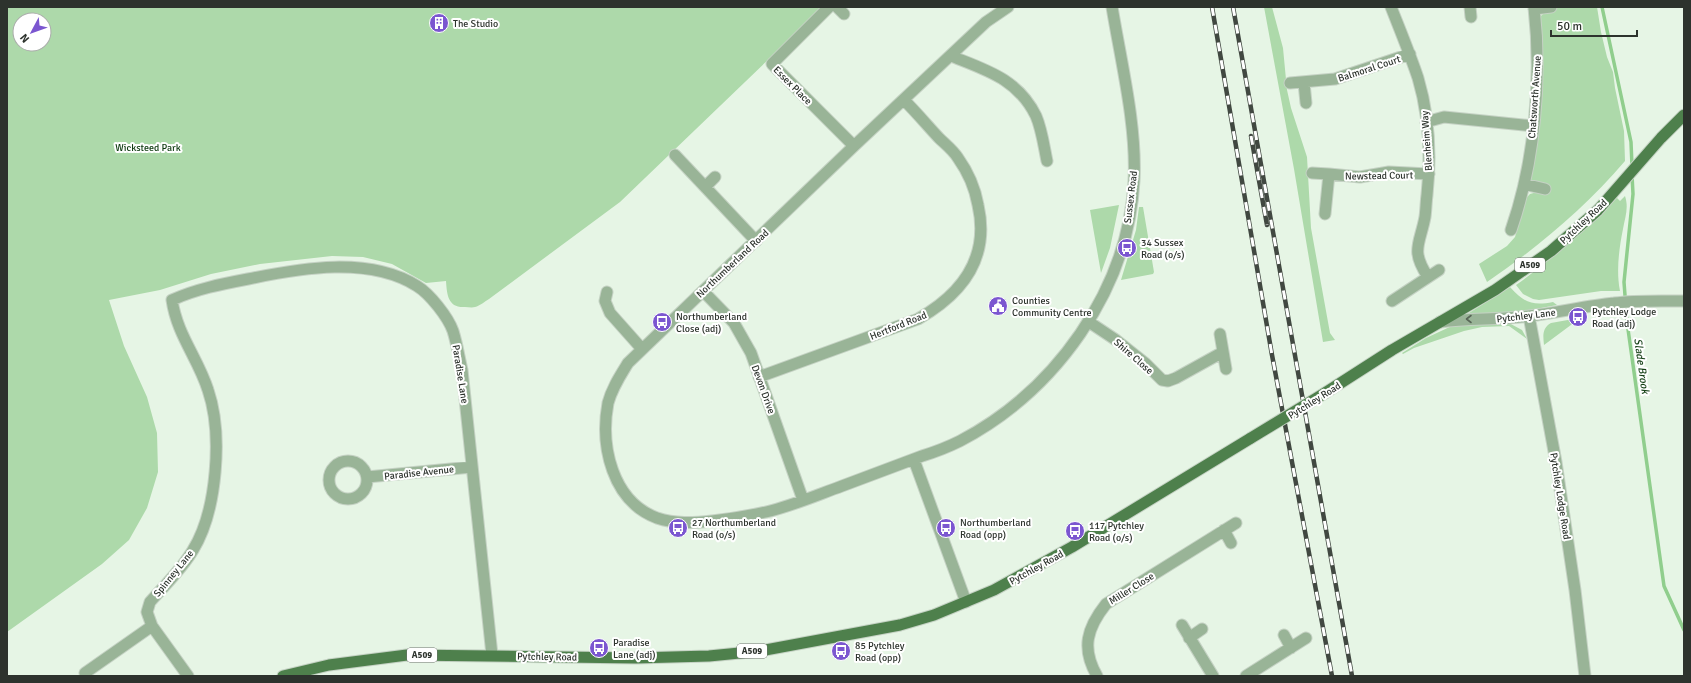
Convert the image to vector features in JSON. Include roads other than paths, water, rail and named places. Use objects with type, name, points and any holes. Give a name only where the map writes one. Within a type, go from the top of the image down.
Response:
[{"type":"main road","name":"Pytchley Road","points":[[283,676],[329,665],[407,655],[636,658],[709,656],[760,651],[900,625],[934,615],[994,590],[1072,547],[1325,393],[1392,350],[1495,290],[1551,251],[1598,210],[1649,151],[1684,115]]},
{"type":"street","name":"Essex Place","points":[[829,7],[772,64],[854,146]]},
{"type":"street","name":"Northumberland Road","points":[[914,460],[768,512],[742,517],[684,523],[669,521],[643,511],[632,502],[620,488],[613,475],[608,456],[606,421],[609,401],[616,381],[628,363],[642,349],[986,22],[1008,7]]},
{"type":"street","name":"Sussex Road","points":[[914,460],[959,441],[987,425],[1008,410],[1050,372],[1089,322],[1105,290],[1117,260],[1126,229],[1134,181],[1130,118],[1112,7]]},
{"type":"street","name":"Blenheim Way","points":[[1391,7],[1410,54],[1420,85],[1426,122],[1429,174],[1425,216],[1417,247],[1419,260],[1428,277]]},
{"type":"street","name":"Chatsworth Avenue","points":[[1511,230],[1527,173],[1533,126],[1537,74],[1534,8],[1551,7]]},
{"type":"street","name":"Balmoral Court","points":[[1290,83],[1304,83],[1335,79],[1410,54]]},
{"type":"street","points":[[951,56],[986,69],[1003,78],[1016,89],[1036,117],[1047,161]]},
{"type":"street","points":[[1304,83],[1306,103]]},
{"type":"street","name":"Hertford Road","points":[[759,377],[918,319],[938,308],[954,293],[966,278],[980,245],[981,229],[975,190],[958,157],[904,100]]},
{"type":"street","points":[[1426,122],[1444,117],[1533,126]]},
{"type":"street","points":[[675,156],[756,241]]},
{"type":"street","name":"Newstead Court","points":[[1312,173],[1360,177],[1388,172],[1429,174]]},
{"type":"street","points":[[1325,214],[1330,174]]},
{"type":"street","points":[[705,187],[715,177]]},
{"type":"street","points":[[1524,184],[1545,189]]},
{"type":"street","name":"Paradise Lane","points":[[172,300],[189,293],[230,282],[309,268],[341,267],[373,270],[393,275],[418,286],[439,308],[452,330],[462,370],[492,655]]},
{"type":"street","points":[[1392,301],[1439,270]]},
{"type":"street","name":"Devon Drive","points":[[703,291],[734,323],[748,346],[803,500]]},
{"type":"street","points":[[607,292],[605,302],[610,313],[642,349]]},
{"type":"street","name":"Spinney Lane","points":[[172,300],[174,315],[180,332],[208,390],[214,414],[217,453],[212,493],[205,522],[193,550],[150,602],[147,612],[152,626],[188,676]]},
{"type":"street","name":"Pytchley Lane","points":[[1439,322],[1529,316],[1613,303],[1639,301],[1684,301]]},
{"type":"street","name":"Pytchley Lodge Road","points":[[1529,316],[1554,450],[1575,590],[1585,676]]},
{"type":"street","name":"Shire Close","points":[[1089,322],[1116,340],[1145,363],[1162,380],[1168,381],[1176,378],[1223,352]]},
{"type":"street","points":[[1220,334],[1226,369]]},
{"type":"street","points":[[914,460],[966,602]]},
{"type":"street","name":"Paradise Avenue","points":[[367,477],[472,467]]},
{"type":"street","name":"Miller Close","points":[[1097,676],[1088,655],[1087,643],[1090,628],[1097,615],[1106,604],[1236,522]]},
{"type":"street","points":[[1224,530],[1231,543]]},
{"type":"street","points":[[1182,625],[1213,676]]},
{"type":"street","points":[[84,673],[152,626]]},
{"type":"street","points":[[1189,638],[1202,629]]},
{"type":"street","points":[[1284,635],[1291,648]]},
{"type":"street","points":[[1246,676],[1306,638]]},
{"type":"waterway","name":"Slade Brook","points":[[1602,7],[1631,142],[1632,166]]},
{"type":"waterway","name":"Slade Brook","points":[[1632,175],[1633,194],[1624,282],[1627,322],[1664,586],[1684,630]]},
{"type":"railway","points":[[1212,7],[1272,355],[1332,676]]},
{"type":"railway","points":[[1233,7],[1352,676]]},
{"type":"railway","points":[[1251,136],[1267,225]]},
{"type":"place","name":"The Studio","points":[[439,23]]},
{"type":"place","name":"34 Sussex Road (o/s)","points":[[1127,248]]},
{"type":"place","name":"Counties Community Centre","points":[[998,306]]},
{"type":"place","name":"Pytchley Lodge Road (adj)","points":[[1578,317]]},
{"type":"place","name":"Northumberland Close (adj)","points":[[662,322]]},
{"type":"place","name":"27 Northumberland Road (o/s)","points":[[678,528]]},
{"type":"place","name":"Northumberland Road (opp)","points":[[946,528]]},
{"type":"place","name":"117 Pytchley Road (o/s)","points":[[1075,531]]},
{"type":"place","name":"Paradise Lane (adj)","points":[[599,648]]},
{"type":"place","name":"85 Pytchley Road (opp)","points":[[841,651]]},
{"type":"park label","name":"Wicksteed Park","points":[[148,147]]}]
